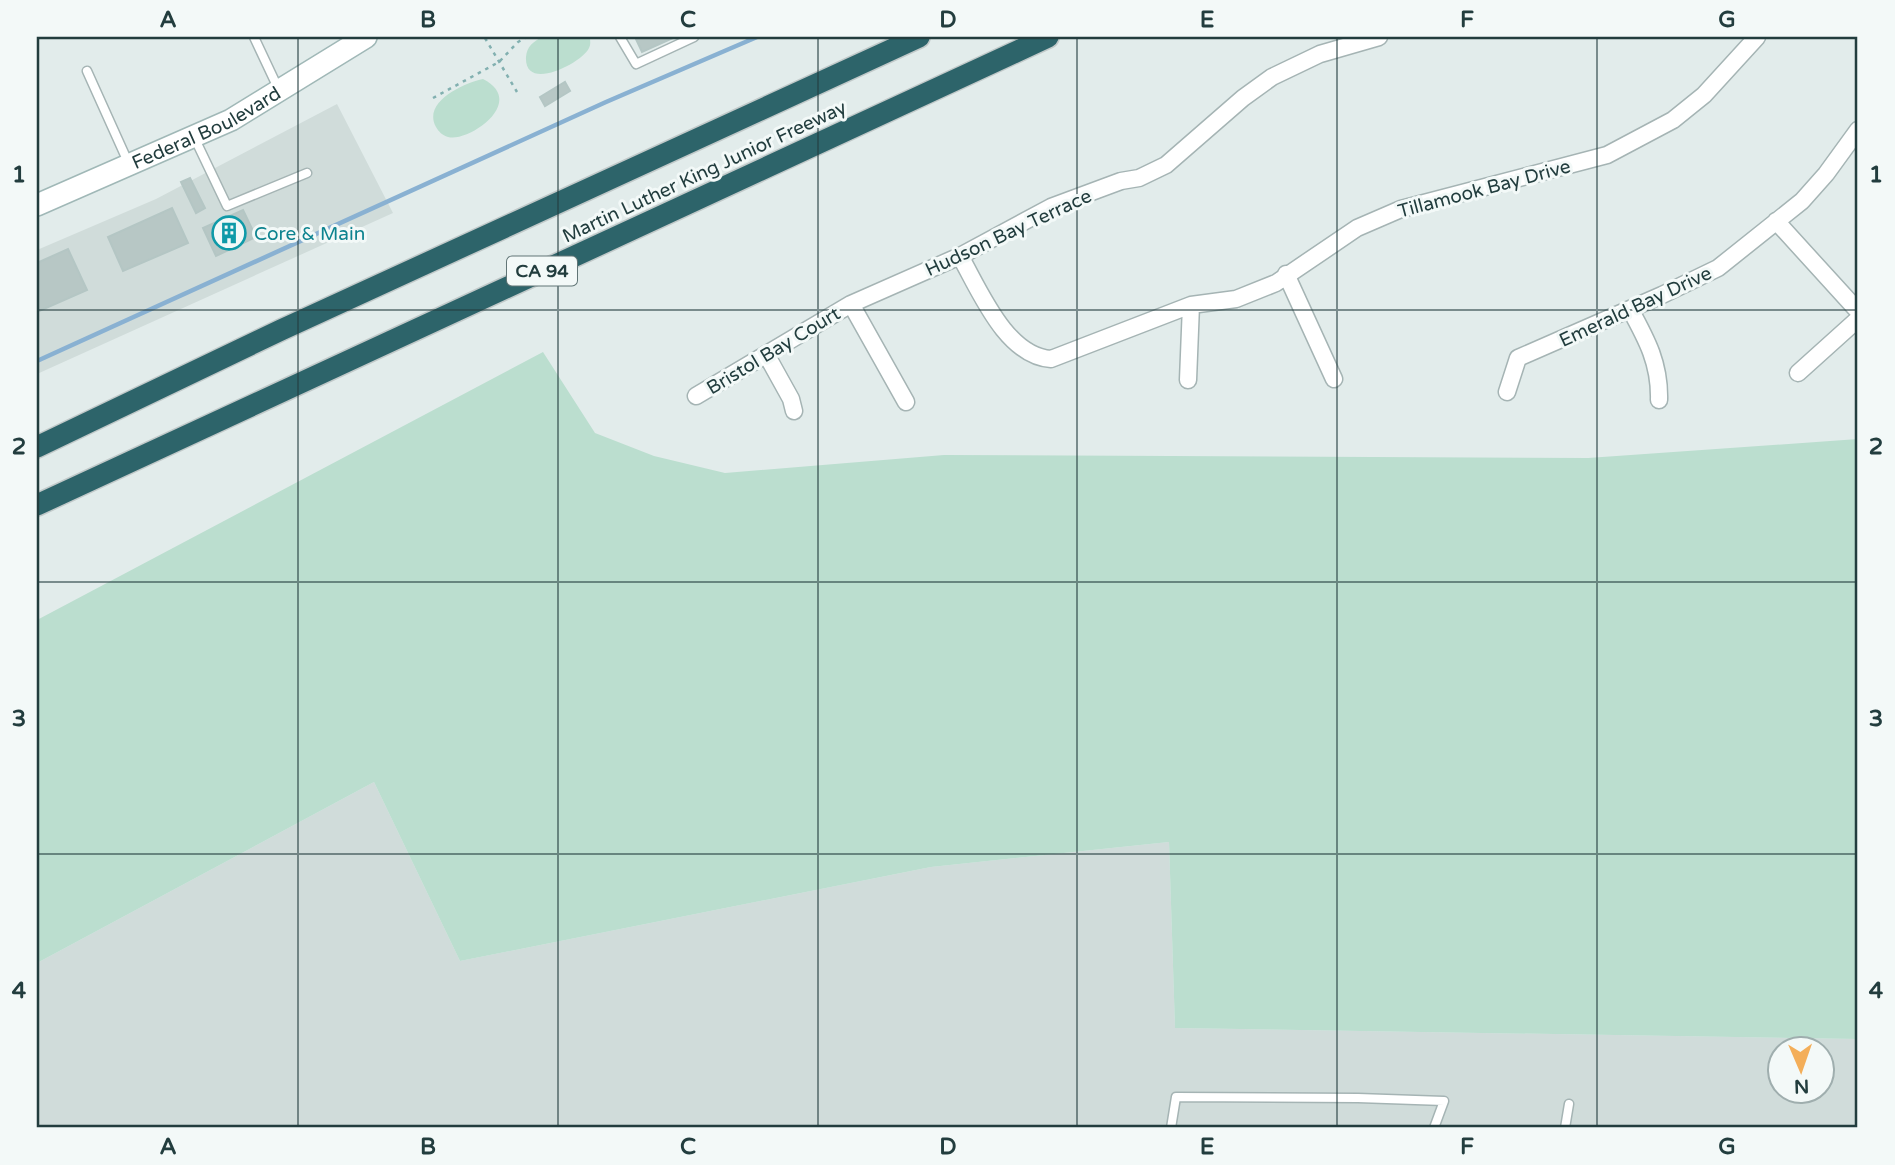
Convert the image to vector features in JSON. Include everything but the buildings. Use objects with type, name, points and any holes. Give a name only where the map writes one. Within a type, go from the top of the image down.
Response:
[{"type":"highway","name":"Martin Luther King Junior Freeway","points":[[37,447],[281,330],[919,37]]},
{"type":"highway","name":"Martin Luther King Junior Freeway","points":[[37,505],[1048,37]]},
{"type":"main road","name":"Federal Boulevard","points":[[37,205],[231,120],[365,37]]},
{"type":"street","name":"Hudson Bay Terrace","points":[[851,304],[960,256],[1051,207],[1121,181],[1139,178],[1166,165],[1243,98],[1272,77],[1320,54],[1379,37]]},
{"type":"street","name":"Tillamook Bay Drive","points":[[960,256],[1003,330],[1021,347],[1041,359],[1051,359],[1191,304],[1236,299],[1276,283],[1357,228],[1410,205],[1607,155],[1673,120],[1704,96],[1757,37]]},
{"type":"street","name":"Emerald Bay Drive","points":[[1507,392],[1518,358],[1718,268],[1802,201],[1826,174],[1858,130]]},
{"type":"street","points":[[1776,221],[1858,311]]},
{"type":"street","points":[[1286,274],[1334,379]]},
{"type":"street","points":[[851,304],[906,402]]},
{"type":"street","name":"Bristol Bay Court","points":[[696,396],[851,304]]},
{"type":"street","points":[[1188,380],[1191,304]]},
{"type":"street","points":[[1630,309],[1653,355],[1660,378],[1659,400]]},
{"type":"street","points":[[1798,373],[1858,319]]},
{"type":"street","points":[[766,354],[791,399],[794,411]]},
{"type":"lane","points":[[254,37],[280,90]]},
{"type":"lane","points":[[620,37],[636,64],[694,37]]},
{"type":"lane","points":[[87,71],[129,165]]},
{"type":"lane","points":[[193,136],[227,206],[307,173]]},
{"type":"lane","points":[[1171,1128],[1176,1097],[1226,1097],[1444,1101],[1434,1128]]},
{"type":"lane","points":[[1565,1128],[1569,1104]]},
{"type":"path","points":[[433,98],[499,62],[518,42],[527,37]]},
{"type":"path","points":[[485,38],[517,92]]},
{"type":"shaded area","points":[[337,104],[393,213],[37,374],[37,250],[156,199]]},
{"type":"shaded area","points":[[374,782],[460,961],[931,867],[1169,842],[1175,1028],[1766,1038],[1766,1106],[1836,1106],[1836,1039],[1858,1039],[1858,1128],[37,1128],[37,963]]},
{"type":"green space","points":[[542,37],[590,37],[590,45],[584,54],[565,67],[554,72],[534,73],[528,68],[526,57],[531,45]]},
{"type":"green space","points":[[483,79],[495,88],[499,99],[497,109],[490,119],[468,134],[448,137],[442,134],[433,118],[440,102],[456,89]]},
{"type":"green space","points":[[543,352],[595,433],[654,456],[725,473],[944,455],[1588,458],[1858,439],[1858,1039],[1836,1039],[1836,1036],[1766,1038],[1175,1028],[1169,842],[931,867],[460,961],[374,782],[37,963],[37,620]]},
{"type":"waterway","points":[[37,361],[606,102],[757,37]]},
{"type":"place","name":"Core & Main","points":[[229,233]]}]
